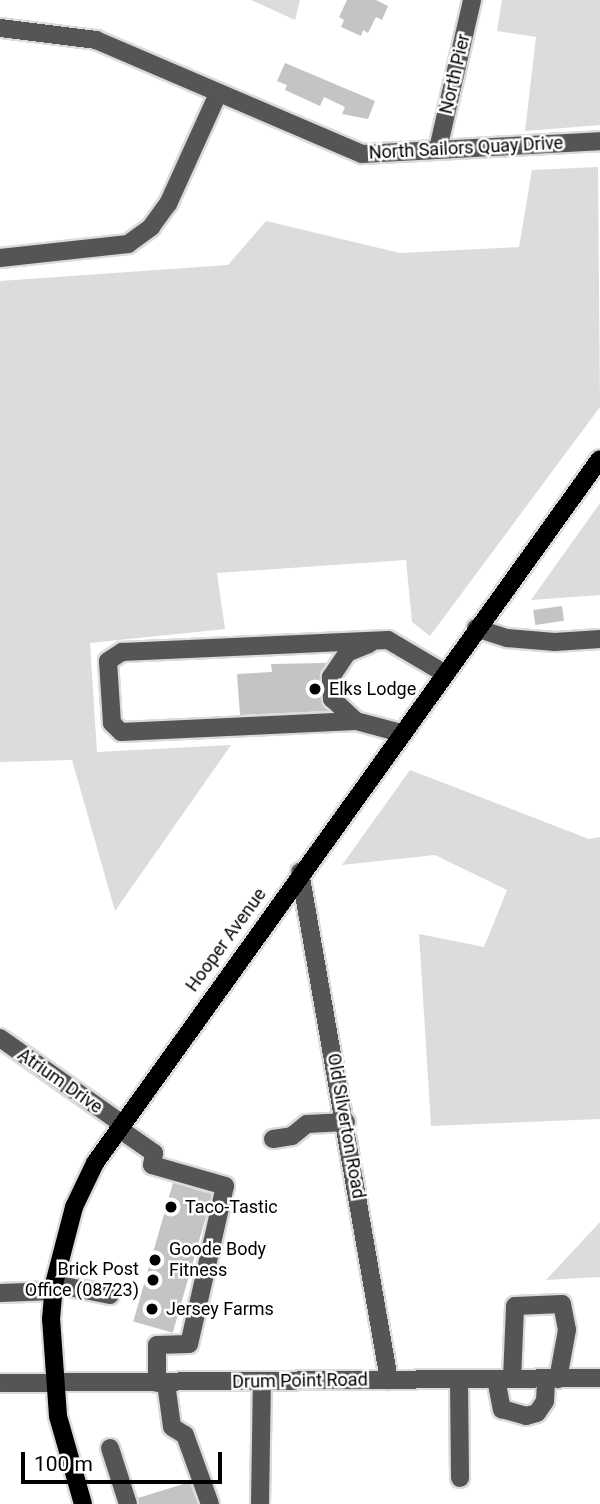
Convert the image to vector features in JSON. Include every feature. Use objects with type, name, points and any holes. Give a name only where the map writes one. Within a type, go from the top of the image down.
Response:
[{"type":"main road","name":"Hooper Avenue","points":[[83,1504],[53,1383],[54,1287],[74,1208],[119,1126],[600,459]]},
{"type":"street","name":"North Pier","points":[[439,149],[472,0]]},
{"type":"street","name":"North Sailors Quay Drive","points":[[0,28],[96,40],[362,154],[600,141]]},
{"type":"street","points":[[0,258],[128,244],[151,227],[168,204],[218,94]]},
{"type":"street","points":[[476,628],[531,640],[600,639]]},
{"type":"street","points":[[356,721],[332,699],[331,677],[347,653],[388,640]]},
{"type":"street","points":[[401,733],[356,721],[121,732],[112,723],[108,660],[122,652],[388,640],[444,673]]},
{"type":"street","name":"Old Silverton Road","points":[[300,872],[346,1122],[389,1380]]},
{"type":"street","name":"Atrium Drive","points":[[0,1038],[153,1153],[152,1165],[225,1186],[189,1344],[157,1345],[162,1382]]},
{"type":"street","points":[[273,1139],[292,1136],[307,1124],[346,1122]]},
{"type":"street","points":[[0,1293],[54,1287],[110,1295]]},
{"type":"street","points":[[562,1304],[567,1310],[552,1379],[545,1401],[537,1413],[526,1416],[502,1409],[515,1306],[562,1304]]},
{"type":"street","name":"Drum Point Road","points":[[0,1383],[600,1378]]},
{"type":"street","points":[[458,1379],[460,1478]]},
{"type":"street","points":[[260,1504],[262,1381]]},
{"type":"street","points":[[162,1382],[172,1427],[185,1435],[211,1504]]},
{"type":"street","points":[[110,1448],[128,1504]]},
{"type":"shaded area","points":[[251,0],[300,0],[295,20]]},
{"type":"shaded area","points":[[502,0],[600,0],[600,125],[525,131],[536,37],[497,31]]},
{"type":"shaded area","points":[[598,167],[600,407],[430,636],[412,622],[406,560],[217,573],[225,629],[90,643],[97,752],[231,745],[115,911],[72,760],[0,762],[0,281],[228,265],[266,221],[400,253],[519,247],[532,170]]},
{"type":"shaded area","points":[[600,503],[600,595],[531,600]]},
{"type":"shaded area","points":[[410,770],[589,839],[600,837],[600,1119],[431,1126],[419,934],[484,947],[507,890],[435,855],[342,865]]},
{"type":"shaded area","points":[[600,1222],[600,1277],[546,1280]]},
{"type":"building","points":[[347,0],[376,0],[388,6],[382,20],[376,17],[368,33],[363,30],[361,36],[341,27],[344,20],[339,17]]},
{"type":"building","points":[[285,63],[375,101],[368,119],[342,114],[345,107],[324,97],[320,106],[285,90],[287,85],[277,81]]},
{"type":"building","points":[[562,606],[564,621],[535,625],[533,610]]},
{"type":"building","points":[[326,663],[320,677],[321,700],[328,711],[240,715],[237,674],[272,672],[271,664]]},
{"type":"building","points":[[173,1183],[212,1194],[173,1333],[133,1321]]},
{"type":"building","points":[[190,1482],[198,1504],[139,1504],[138,1498]]},
{"type":"place","name":"Elks Lodge","points":[[315,689]]},
{"type":"place","name":"Taco-Tastic","points":[[171,1207]]},
{"type":"place","name":"Goode Body Fitness","points":[[155,1260]]},
{"type":"place","name":"Brick Post Office (08723)","points":[[153,1280]]},
{"type":"place","name":"Jersey Farms","points":[[152,1309]]}]
